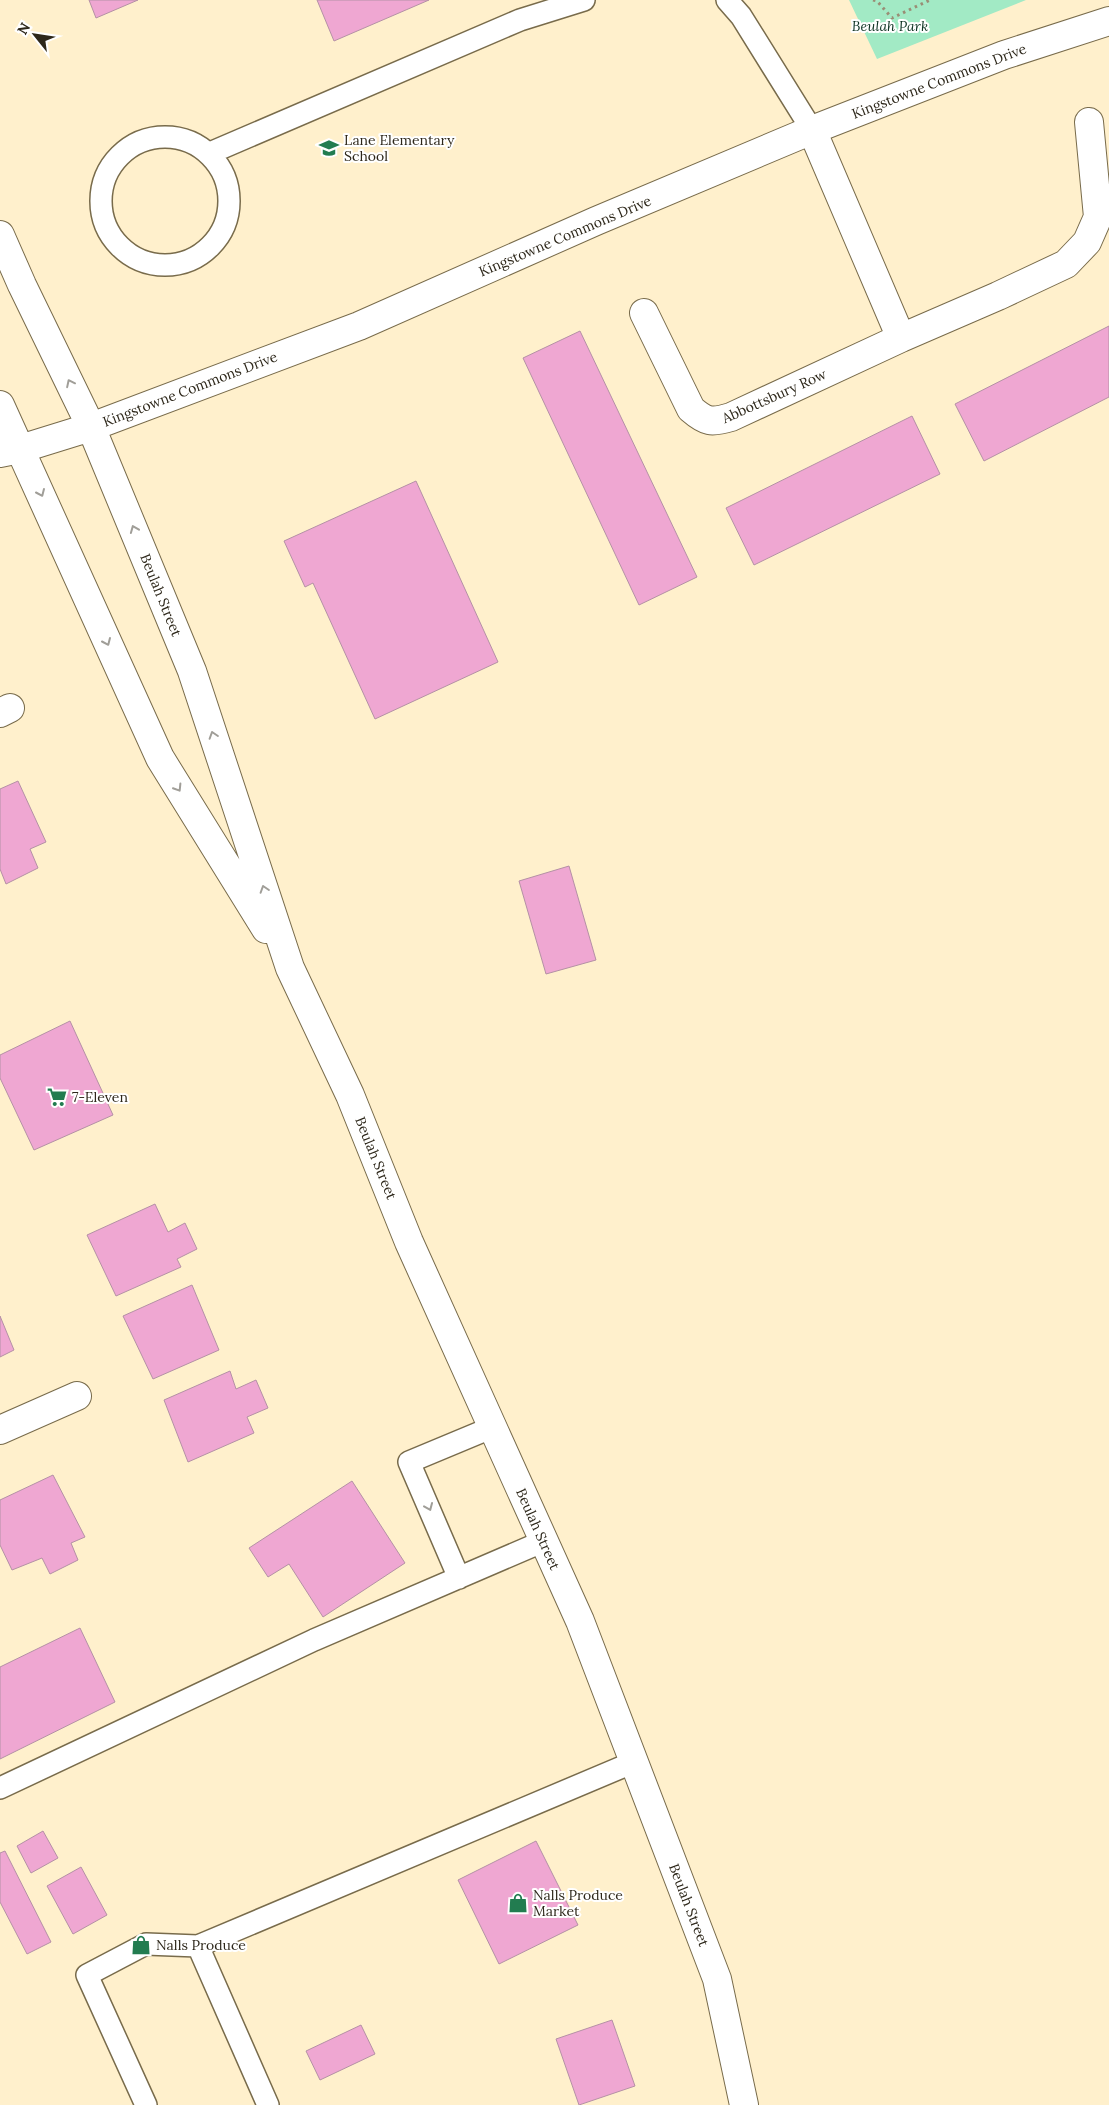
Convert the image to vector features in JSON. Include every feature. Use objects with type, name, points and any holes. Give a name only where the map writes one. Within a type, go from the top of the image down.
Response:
[{"type":"main road","name":"Kingstowne Commons Drive","points":[[10,451],[91,427],[359,326],[596,221],[812,130],[1004,55],[1109,22]]},
{"type":"main road","name":"Abbottsbury Row","points":[[644,313],[691,409],[703,419],[716,421],[731,417],[1066,264],[1087,242],[1098,217],[1089,122]]},
{"type":"main road","points":[[812,130],[901,338]]},
{"type":"main road","name":"Beulah Street","points":[[0,234],[22,285],[91,427],[192,671],[290,968]]},
{"type":"main road","name":"Beulah Street","points":[[0,405],[10,451],[160,758],[290,968],[350,1095],[409,1242],[580,1621],[717,1979],[744,2105]]},
{"type":"main road","points":[[0,1430],[77,1396]]},
{"type":"lane","points":[[210,153],[520,20],[584,0]]},
{"type":"lane","points":[[727,0],[741,16],[812,130]]},
{"type":"lane","points":[[181,137],[210,153],[228,182],[229,216],[213,246],[184,264],[150,265],[120,249],[102,220],[101,186],[117,156],[146,138],[181,137]]},
{"type":"lane","points":[[459,1578],[409,1462],[493,1427]]},
{"type":"lane","points":[[0,1788],[314,1640],[544,1541]]},
{"type":"lane","points":[[146,2105],[87,1975],[146,1944],[198,1946],[634,1762]]},
{"type":"lane","points":[[198,1946],[268,2105]]},
{"type":"path","points":[[873,0],[877,1],[892,18],[930,0]]},
{"type":"green space","name":"Beulah Park","points":[[849,0],[1026,0],[877,59]]},
{"type":"building","points":[[89,0],[138,0],[96,18]]},
{"type":"building","points":[[317,0],[429,0],[334,41]]},
{"type":"building","points":[[1109,326],[1109,397],[984,461],[955,404]]},
{"type":"building","points":[[580,331],[697,577],[639,605],[523,358]]},
{"type":"building","points":[[912,416],[940,474],[754,565],[726,508]]},
{"type":"building","points":[[416,481],[498,662],[375,719],[313,583],[305,587],[284,541]]},
{"type":"building","points":[[18,781],[46,842],[30,849],[38,868],[6,884],[0,869],[0,789]]},
{"type":"building","points":[[569,866],[596,960],[546,974],[519,881]]},
{"type":"building","name":"7-Eleven","points":[[70,1021],[113,1115],[34,1150],[0,1078],[0,1055]]},
{"type":"building","points":[[155,1204],[168,1232],[185,1223],[197,1249],[177,1259],[181,1267],[116,1296],[87,1235]]},
{"type":"building","points":[[192,1285],[219,1350],[153,1379],[123,1316]]},
{"type":"building","points":[[0,1316],[14,1350],[0,1357]]},
{"type":"building","points":[[230,1371],[236,1389],[256,1380],[268,1408],[247,1417],[254,1433],[188,1462],[164,1400]]},
{"type":"building","points":[[53,1475],[85,1537],[71,1543],[78,1560],[50,1574],[42,1558],[12,1570],[0,1545],[0,1500]]},
{"type":"building","points":[[352,1481],[405,1563],[323,1617],[289,1564],[268,1577],[249,1548]]},
{"type":"building","points":[[80,1628],[115,1702],[0,1759],[0,1667]]},
{"type":"building","points":[[43,1831],[58,1858],[31,1873],[17,1846]]},
{"type":"building","name":"Nalls Produce Market","points":[[536,1841],[578,1925],[499,1964],[458,1880]]},
{"type":"building","points":[[5,1851],[51,1942],[27,1954],[0,1902],[0,1853]]},
{"type":"building","points":[[81,1867],[107,1915],[73,1934],[47,1886]]},
{"type":"building","points":[[612,2020],[635,2086],[579,2105],[556,2039]]},
{"type":"building","points":[[361,2025],[375,2054],[320,2080],[306,2051]]},
{"type":"place","name":"Lane Elementary School","points":[[329,148]]},
{"type":"place","name":"7-Eleven","points":[[57,1097]]},
{"type":"place","name":"Nalls Produce Market","points":[[518,1903]]},
{"type":"place","name":"Nalls Produce","points":[[141,1945]]}]
